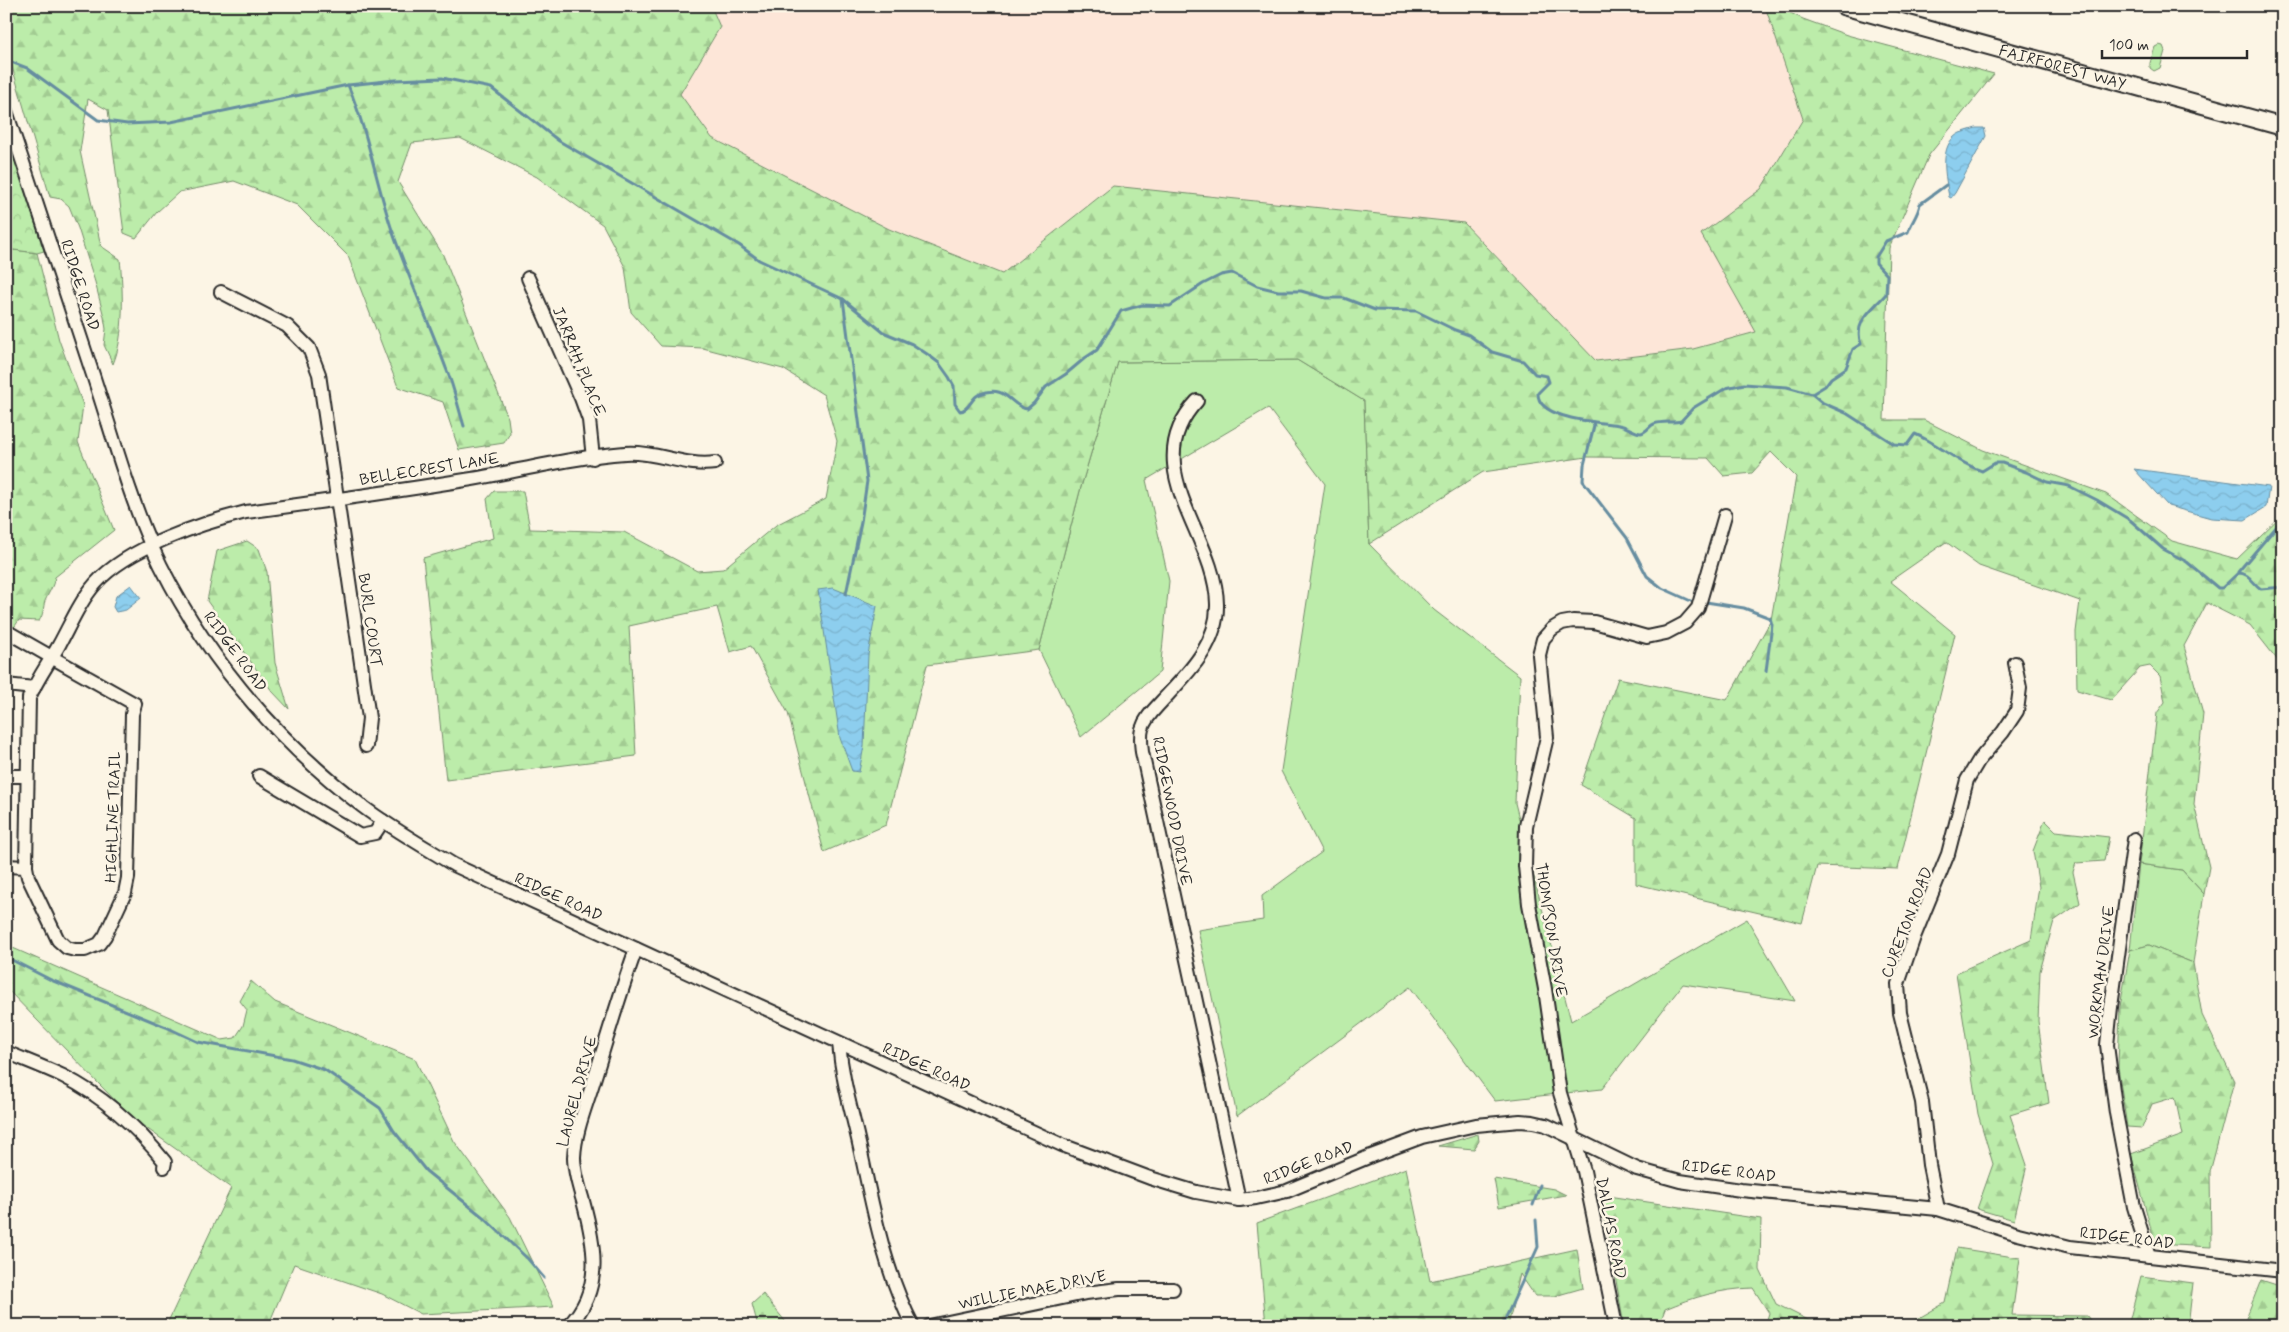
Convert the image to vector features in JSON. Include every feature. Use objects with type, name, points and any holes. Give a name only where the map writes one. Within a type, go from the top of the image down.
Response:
[{"type":"main road","name":"FAIRFOREST WAY","points":[[1842,6],[2283,127]]},
{"type":"street","name":"RIDGE ROAD","points":[[6,111],[152,546],[198,629],[258,710],[318,770],[383,821],[454,864],[988,1113],[1103,1162],[1196,1192],[1239,1200],[1256,1198],[1287,1191],[1406,1143],[1476,1125],[1520,1121],[1546,1125],[1637,1169],[1680,1181],[1741,1190],[1938,1209],[2047,1242],[2283,1271]]},
{"type":"street","name":"JARRAH PLACE","points":[[528,278],[589,420],[593,458]]},
{"type":"street","name":"BURL COURT","points":[[221,292],[287,326],[309,348],[319,374],[369,718],[366,746]]},
{"type":"street","name":"RIDGEWOOD DRIVE","points":[[1197,401],[1181,422],[1174,446],[1173,466],[1177,485],[1207,558],[1216,587],[1216,617],[1204,651],[1147,718],[1141,735],[1142,752],[1200,1027],[1239,1200]]},
{"type":"street","name":"BELLECREST LANE","points":[[52,657],[96,583],[115,567],[152,546],[209,521],[246,512],[626,453],[645,454],[689,464],[715,463]]},
{"type":"street","name":"THOMPSON DRIVE","points":[[1574,1138],[1560,1093],[1525,866],[1526,826],[1547,737],[1539,663],[1541,645],[1552,629],[1562,623],[1573,621],[1594,622],[1647,637],[1666,633],[1685,623],[1698,608],[1725,515]]},
{"type":"street","points":[[6,631],[52,657]]},
{"type":"street","name":"HIGHLINE TRAIL","points":[[52,657],[135,704],[132,714],[127,886],[105,936],[99,944],[85,950],[67,948],[58,940],[28,877],[26,867],[29,698],[52,657]]},
{"type":"street","name":"CURETON ROAD","points":[[1938,1209],[1929,1165],[1922,1102],[1900,1013],[1898,984],[1914,937],[1948,854],[1967,780],[1979,760],[2004,732],[2016,711],[2020,688],[2015,663]]},
{"type":"street","points":[[6,685],[34,688]]},
{"type":"street","points":[[6,776],[27,776]]},
{"type":"street","points":[[259,776],[360,836],[376,833],[383,821]]},
{"type":"street","name":"WORKMAN DRIVE","points":[[2134,839],[2110,1007],[2107,1046],[2119,1132],[2134,1207],[2149,1256]]},
{"type":"street","points":[[6,866],[26,867]]},
{"type":"street","name":"LAUREL DRIVE","points":[[568,1326],[581,1310],[589,1295],[595,1262],[590,1226],[576,1174],[575,1149],[591,1091],[636,949]]},
{"type":"street","points":[[839,1043],[842,1076],[883,1249],[898,1296],[913,1326]]},
{"type":"street","points":[[6,1052],[64,1077],[102,1100],[145,1137],[165,1162],[164,1167]]},
{"type":"street","name":"DALLAS ROAD","points":[[1574,1138],[1584,1171],[1616,1326]]},
{"type":"street","name":"WILLIE MAE DRIVE","points":[[929,1326],[1086,1293],[1119,1289],[1173,1289]]},
{"type":"shaded area","points":[[711,6],[1765,6],[1803,119],[1761,189],[1702,234],[1756,332],[1693,349],[1596,361],[1464,223],[1113,186],[1002,274],[889,229],[712,138],[680,94],[720,27]]},
{"type":"green space","points":[[6,6],[711,6],[720,27],[680,94],[712,138],[889,229],[1002,274],[1113,186],[1464,223],[1596,361],[1693,349],[1756,332],[1701,234],[1761,189],[1803,119],[1765,6],[1776,6],[1803,19],[1847,35],[1994,74],[1929,155],[1889,248],[1884,420],[1924,420],[1983,450],[2106,494],[2172,541],[2237,559],[2283,515],[2283,667],[2250,625],[2207,603],[2184,646],[2203,714],[2194,804],[2209,867],[2204,894],[2182,870],[2139,864],[2157,713],[2165,702],[2160,676],[2150,666],[2140,668],[2111,700],[2077,690],[2076,632],[2080,601],[1979,566],[1946,542],[1890,581],[1955,634],[1898,869],[1817,866],[1802,923],[1636,884],[1636,818],[1581,785],[1618,678],[1727,700],[1771,620],[1796,477],[1771,452],[1752,473],[1724,476],[1708,458],[1587,457],[1483,472],[1369,544],[1364,401],[1297,360],[1118,362],[1081,487],[1039,650],[927,665],[886,825],[824,852],[788,713],[751,646],[730,652],[717,607],[629,626],[636,756],[446,780],[423,558],[493,538],[487,499],[494,491],[523,491],[530,529],[624,532],[697,571],[723,569],[776,525],[826,499],[837,441],[824,395],[783,369],[703,348],[661,346],[631,312],[625,267],[603,225],[537,177],[460,138],[412,143],[398,182],[443,255],[508,418],[510,433],[504,443],[459,450],[443,402],[398,387],[348,256],[297,205],[234,181],[179,192],[157,212],[136,238],[124,233],[108,110],[88,99],[80,151],[101,246],[120,259],[122,284],[121,326],[120,340],[113,364],[104,345],[106,329],[104,317],[78,228],[69,206],[61,199],[50,197],[6,46]]},
{"type":"green space","points":[[2163,46],[2165,51],[2160,68],[2154,71],[2150,68],[2150,63],[2155,47]]},
{"type":"green space","points":[[6,133],[44,251],[37,253],[6,249]]},
{"type":"green space","points":[[6,249],[37,253],[59,340],[83,405],[78,442],[114,530],[55,577],[39,621],[19,620],[13,629],[6,623]]},
{"type":"green space","points":[[1297,360],[1364,401],[1369,544],[1434,610],[1520,676],[1515,803],[1571,1021],[1747,919],[1795,1001],[1683,984],[1602,1089],[1495,1101],[1410,987],[1237,1116],[1198,930],[1263,920],[1262,896],[1322,852],[1281,771],[1325,484],[1268,408],[1146,480],[1169,581],[1160,672],[1081,737],[1039,650],[1081,487],[1118,362]]},
{"type":"green space","points":[[247,541],[259,549],[267,572],[275,663],[289,709],[272,691],[207,601],[217,551]]},
{"type":"green space","points":[[2045,820],[2056,831],[2109,837],[2104,861],[2076,863],[2073,872],[2080,903],[2054,921],[2040,971],[2038,1021],[2049,1103],[2010,1115],[2027,1165],[2014,1220],[1977,1209],[1993,1164],[1978,1114],[1956,973],[2031,940],[2039,887],[2033,851]]},
{"type":"green space","points":[[2139,864],[2182,870],[2204,894],[2193,963],[2149,945],[2130,950]]},
{"type":"green space","points":[[6,945],[222,1040],[235,1038],[243,1026],[247,1010],[240,1001],[251,981],[275,1002],[415,1059],[454,1141],[510,1217],[554,1307],[421,1314],[382,1294],[294,1264],[268,1326],[166,1326],[231,1188],[132,1118],[6,988]]},
{"type":"green space","points":[[2149,945],[2193,963],[2202,1015],[2234,1081],[2210,1172],[2211,1247],[2155,1244],[2131,1154],[2183,1135],[2175,1097],[2152,1104],[2142,1128],[2127,1127],[2118,1067],[2120,1007],[2130,950]]},
{"type":"green space","points":[[1478,1134],[1479,1141],[1474,1149],[1438,1146]]},
{"type":"green space","points":[[1406,1168],[1430,1281],[1577,1249],[1583,1288],[1555,1296],[1535,1296],[1520,1274],[1508,1326],[1266,1326],[1257,1223]]},
{"type":"green space","points":[[1494,1179],[1554,1189],[1566,1195],[1499,1207]]},
{"type":"green space","points":[[1601,1195],[1761,1219],[1760,1270],[1776,1304],[1808,1320],[1858,1326],[1765,1326],[1769,1313],[1753,1288],[1708,1294],[1665,1309],[1659,1326],[1624,1326]]},
{"type":"green space","points":[[1957,1248],[2020,1258],[2012,1315],[2087,1316],[2094,1326],[1905,1326],[1945,1303]]},
{"type":"green space","points":[[2141,1276],[2193,1283],[2188,1326],[2128,1326]]},
{"type":"green space","points":[[2261,1280],[2283,1287],[2283,1326],[2243,1326]]},
{"type":"green space","points":[[763,1294],[789,1326],[758,1326],[752,1304]]},
{"type":"water","points":[[1976,128],[1984,128],[1986,136],[1951,198],[1949,197],[1945,172],[1948,145],[1960,133]]},
{"type":"water","points":[[2134,469],[2269,487],[2266,507],[2245,520],[2211,518],[2168,506]]},
{"type":"water","points":[[131,585],[141,598],[126,610],[116,612],[113,607],[116,596]]},
{"type":"water","points":[[833,588],[877,606],[868,655],[864,746],[859,772],[852,771],[840,738],[818,590]]},
{"type":"waterway","points":[[6,60],[27,68],[98,120],[127,124],[171,122],[348,85],[396,80],[442,78],[491,88],[559,141],[739,245],[759,260],[843,299],[883,332],[912,344],[927,354],[939,363],[949,377],[954,386],[955,404],[960,411],[966,408],[974,398],[989,391],[1002,393],[1021,407],[1027,409],[1046,387],[1097,350],[1121,311],[1142,305],[1170,306],[1203,284],[1221,275],[1232,273],[1257,286],[1278,291],[1301,291],[1326,298],[1344,298],[1375,310],[1416,311],[1469,335],[1492,352],[1523,361],[1535,374],[1547,376],[1549,382],[1538,393],[1540,402],[1548,409],[1571,418],[1622,426],[1638,433],[1657,423],[1681,421],[1693,408],[1726,388],[1744,384],[1787,387],[1812,394],[1823,403],[1846,413],[1894,444],[1907,445],[1915,434],[1973,468],[1982,471],[1995,463],[2002,463],[2047,482],[2069,486],[2130,520],[2163,549],[2187,562],[2218,588],[2222,588],[2238,573],[2248,576],[2261,589],[2283,587]]},
{"type":"waterway","points":[[348,85],[361,121],[392,230],[449,375],[464,426]]},
{"type":"waterway","points":[[1812,394],[1825,386],[1831,378],[1846,368],[1853,349],[1861,344],[1859,336],[1865,316],[1886,294],[1887,275],[1876,263],[1876,257],[1886,241],[1908,232],[1920,204],[1946,185]]},
{"type":"waterway","points":[[843,299],[867,481],[861,522],[846,594]]},
{"type":"waterway","points":[[1593,422],[1594,426],[1584,465],[1583,481],[1627,538],[1647,576],[1662,588],[1693,602]]},
{"type":"waterway","points":[[2238,572],[2283,519]]},
{"type":"waterway","points":[[1706,602],[1744,608],[1770,618],[1772,625],[1766,671]]},
{"type":"waterway","points":[[6,957],[51,980],[198,1042],[292,1059],[325,1070],[380,1108],[394,1131],[426,1171],[483,1217],[528,1259],[544,1278]]},
{"type":"waterway","points":[[1533,1205],[1540,1185]]},
{"type":"waterway","points":[[1502,1326],[1538,1247],[1536,1220]]}]
